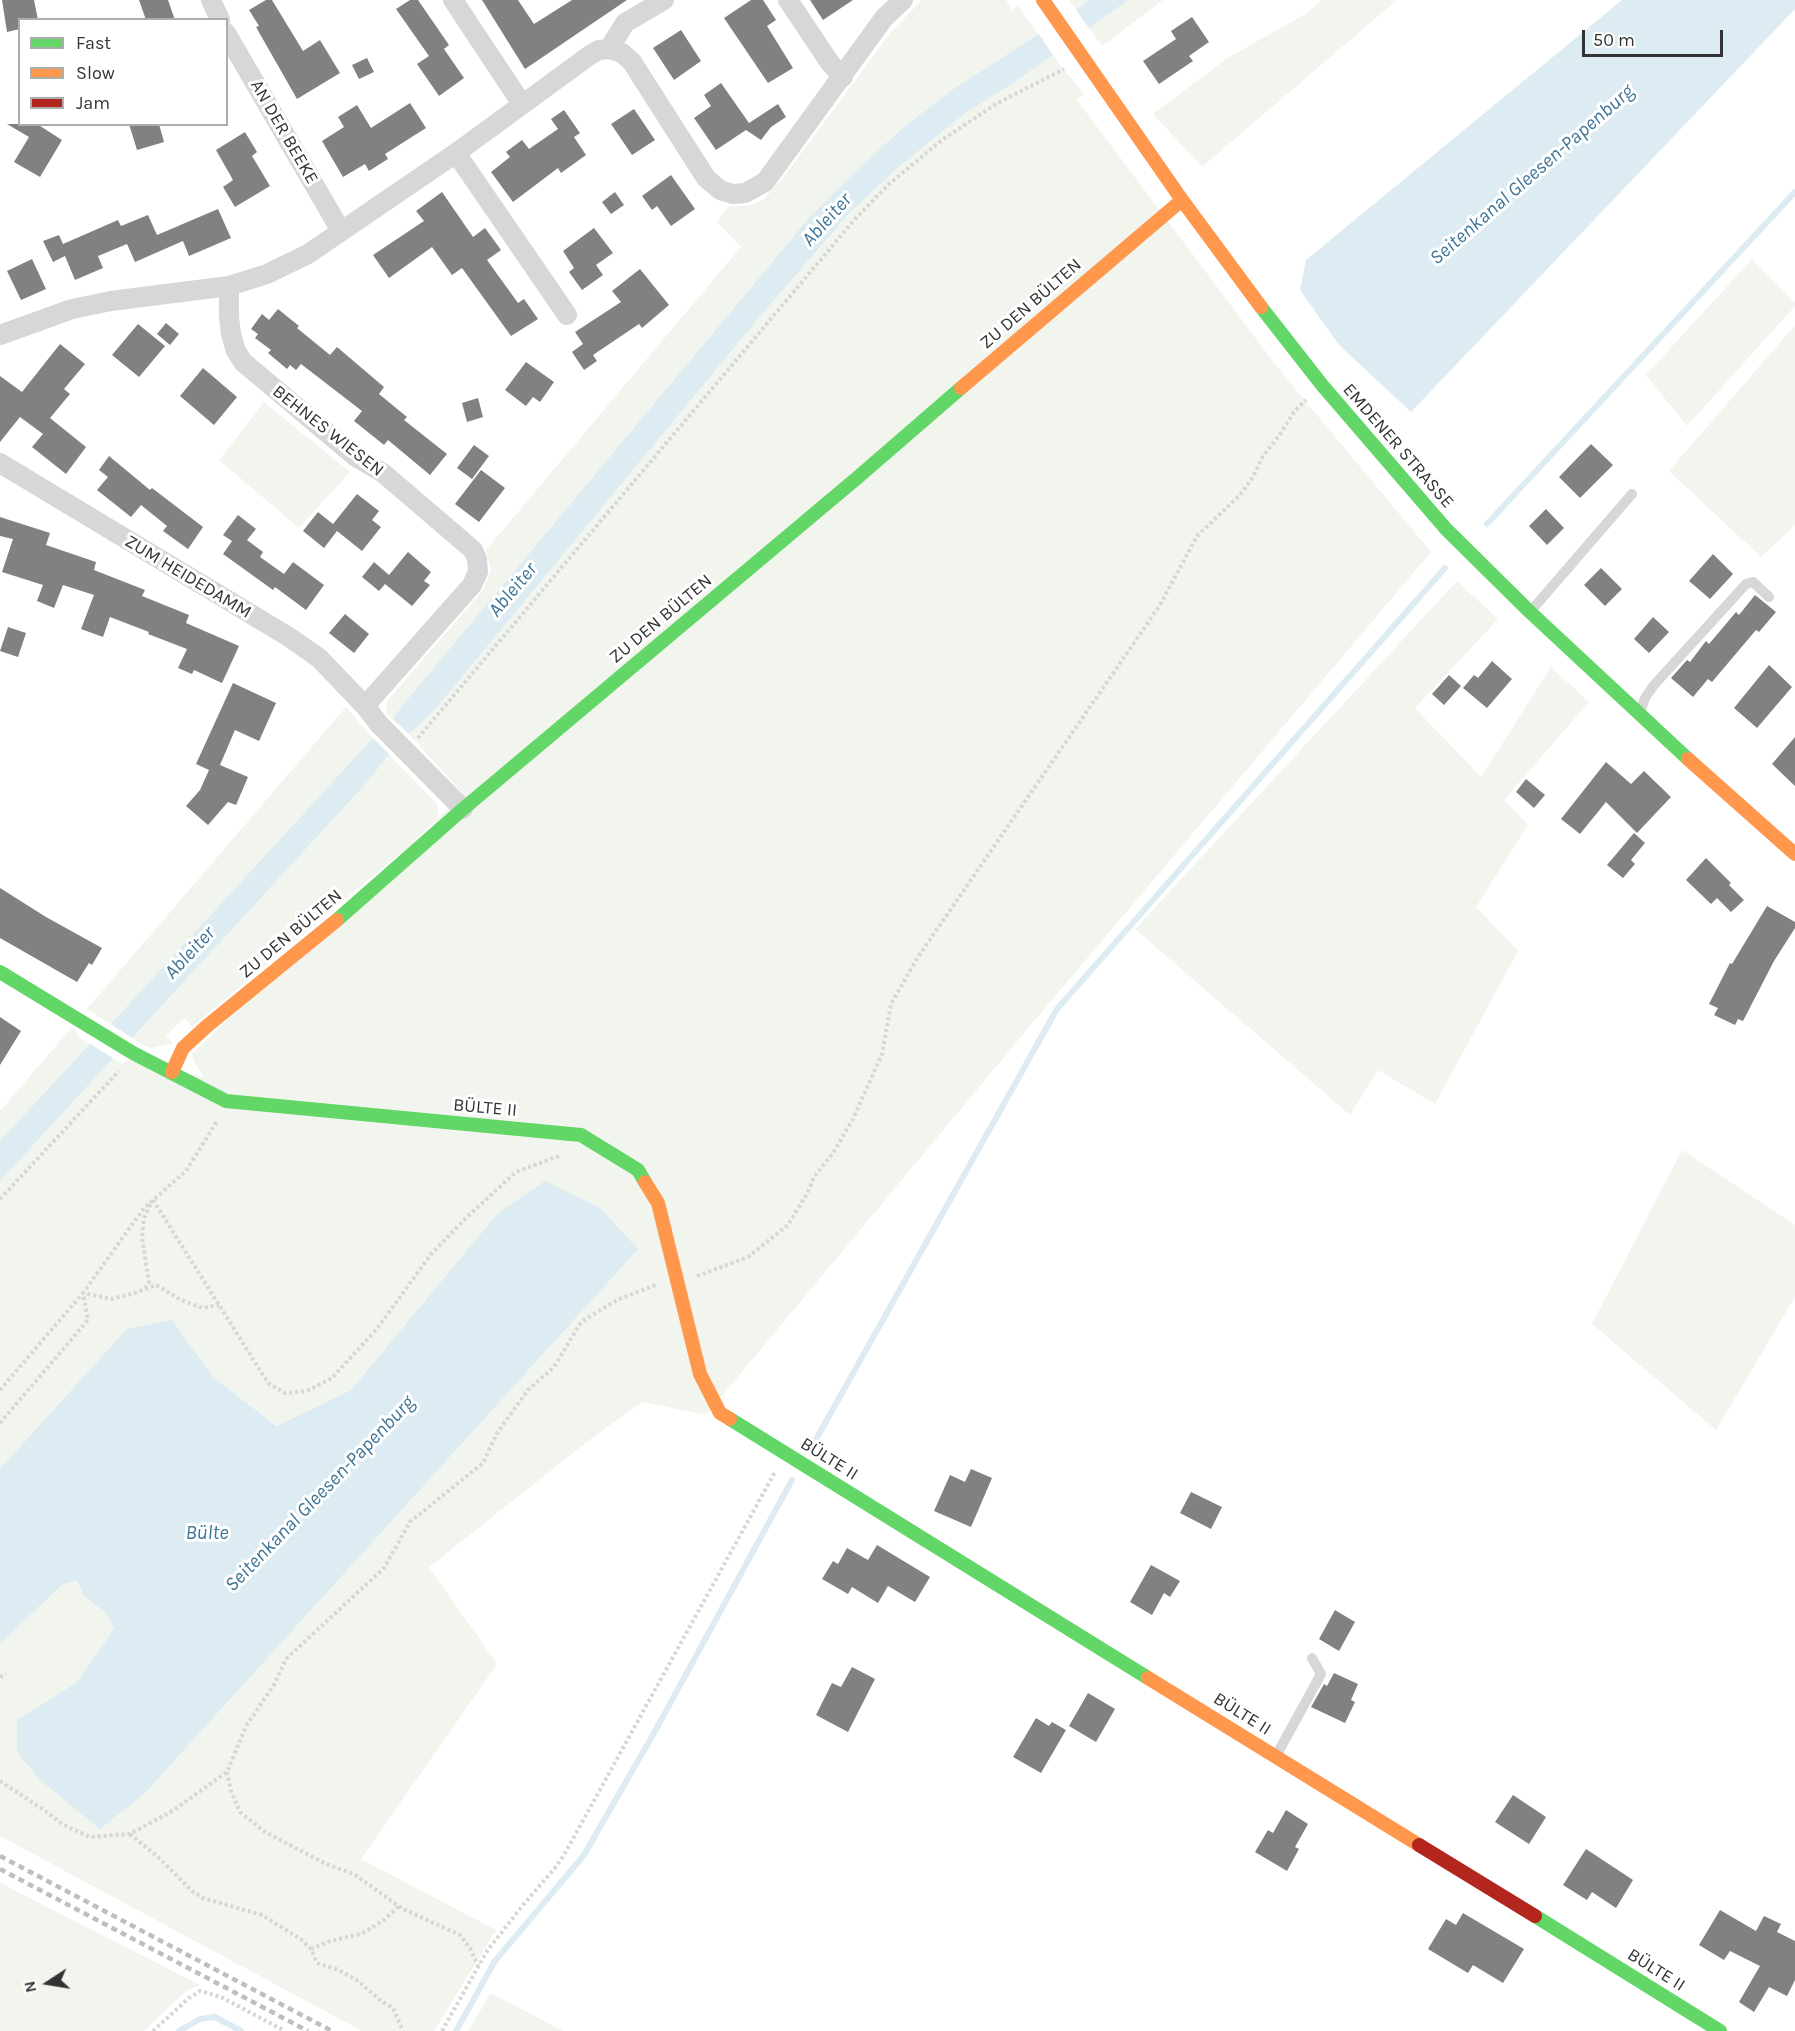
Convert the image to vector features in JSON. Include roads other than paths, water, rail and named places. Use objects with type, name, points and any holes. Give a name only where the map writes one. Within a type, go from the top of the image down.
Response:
[{"type":"street","points":[[211,0],[219,18]]},
{"type":"street","points":[[453,0],[522,104]]},
{"type":"street","points":[[609,49],[625,23],[664,0]]},
{"type":"street","points":[[788,0],[830,63],[843,76]]},
{"type":"street","points":[[0,335],[82,307],[144,296],[229,286],[267,274],[308,254],[456,153],[590,55],[609,49],[622,53],[632,62],[706,178],[720,190],[733,194],[745,193],[765,182],[884,18],[903,0]]},
{"type":"street","name":"EMDENER STRASSE","points":[[1043,0],[1236,274],[1322,385],[1446,528],[1530,612],[1639,715],[1795,854]]},
{"type":"street","name":"AN DER BEEKE","points":[[228,36],[341,231]]},
{"type":"street","points":[[456,153],[567,315]]},
{"type":"street","name":"ZU DEN BÜLTEN","points":[[172,1071],[183,1048],[207,1026],[311,943],[463,809],[857,478],[1182,200]]},
{"type":"street","name":"BEHNES WIESEN","points":[[229,286],[231,334],[236,351],[243,362],[356,457],[383,473],[473,550],[477,559],[478,572],[472,585],[365,706]]},
{"type":"street","name":"ZUM HEIDEDAMM","points":[[0,463],[289,637],[319,658],[379,724],[463,809]]},
{"type":"street","name":"BÜLTE II","points":[[0,972],[139,1056],[172,1071],[226,1101],[581,1135],[638,1170],[658,1203],[700,1374],[720,1413],[1720,2031]]},
{"type":"lane","points":[[1530,612],[1632,494]]},
{"type":"lane","points":[[1639,715],[1645,698],[1654,685],[1746,584],[1753,582],[1769,597]]},
{"type":"lane","points":[[1276,1756],[1321,1674],[1312,1658]]},
{"type":"water","points":[[1089,0],[1128,0],[1089,28],[1076,10]]},
{"type":"water","name":"Seitenkanal Gleesen-Papenburg","points":[[1622,0],[1795,0],[1795,9],[1411,412],[1339,345],[1300,290],[1306,260]]},
{"type":"water","name":"Ableiter","points":[[1039,34],[1053,55],[965,113],[895,170],[850,212],[761,315],[436,708],[409,734],[393,719],[403,705],[810,217],[904,127],[955,88]]},
{"type":"water","name":"Ableiter","points":[[373,738],[389,754],[367,782],[132,1038],[111,1024]]},
{"type":"water","points":[[90,1044],[113,1058],[0,1181],[0,1141]]},
{"type":"water","name":"Bülte","points":[[545,1181],[600,1208],[638,1249],[146,1792],[100,1829],[40,1780],[17,1752],[17,1720],[77,1682],[114,1629],[106,1613],[84,1596],[77,1580],[62,1585],[0,1644],[0,1469],[127,1329],[172,1320],[213,1377],[277,1426],[351,1390],[497,1214]]},
{"type":"waterway","points":[[1487,524],[1795,192]]},
{"type":"waterway","points":[[810,1450],[1057,1009],[1445,568]]},
{"type":"waterway","points":[[456,2031],[495,1961],[584,1855],[654,1733],[792,1480]]},
{"type":"waterway","points":[[179,2031],[200,2019],[215,2017],[241,2031]]},
{"type":"railway","points":[[0,1856],[332,2031]]},
{"type":"railway","points":[[0,1869],[308,2031]]}]
